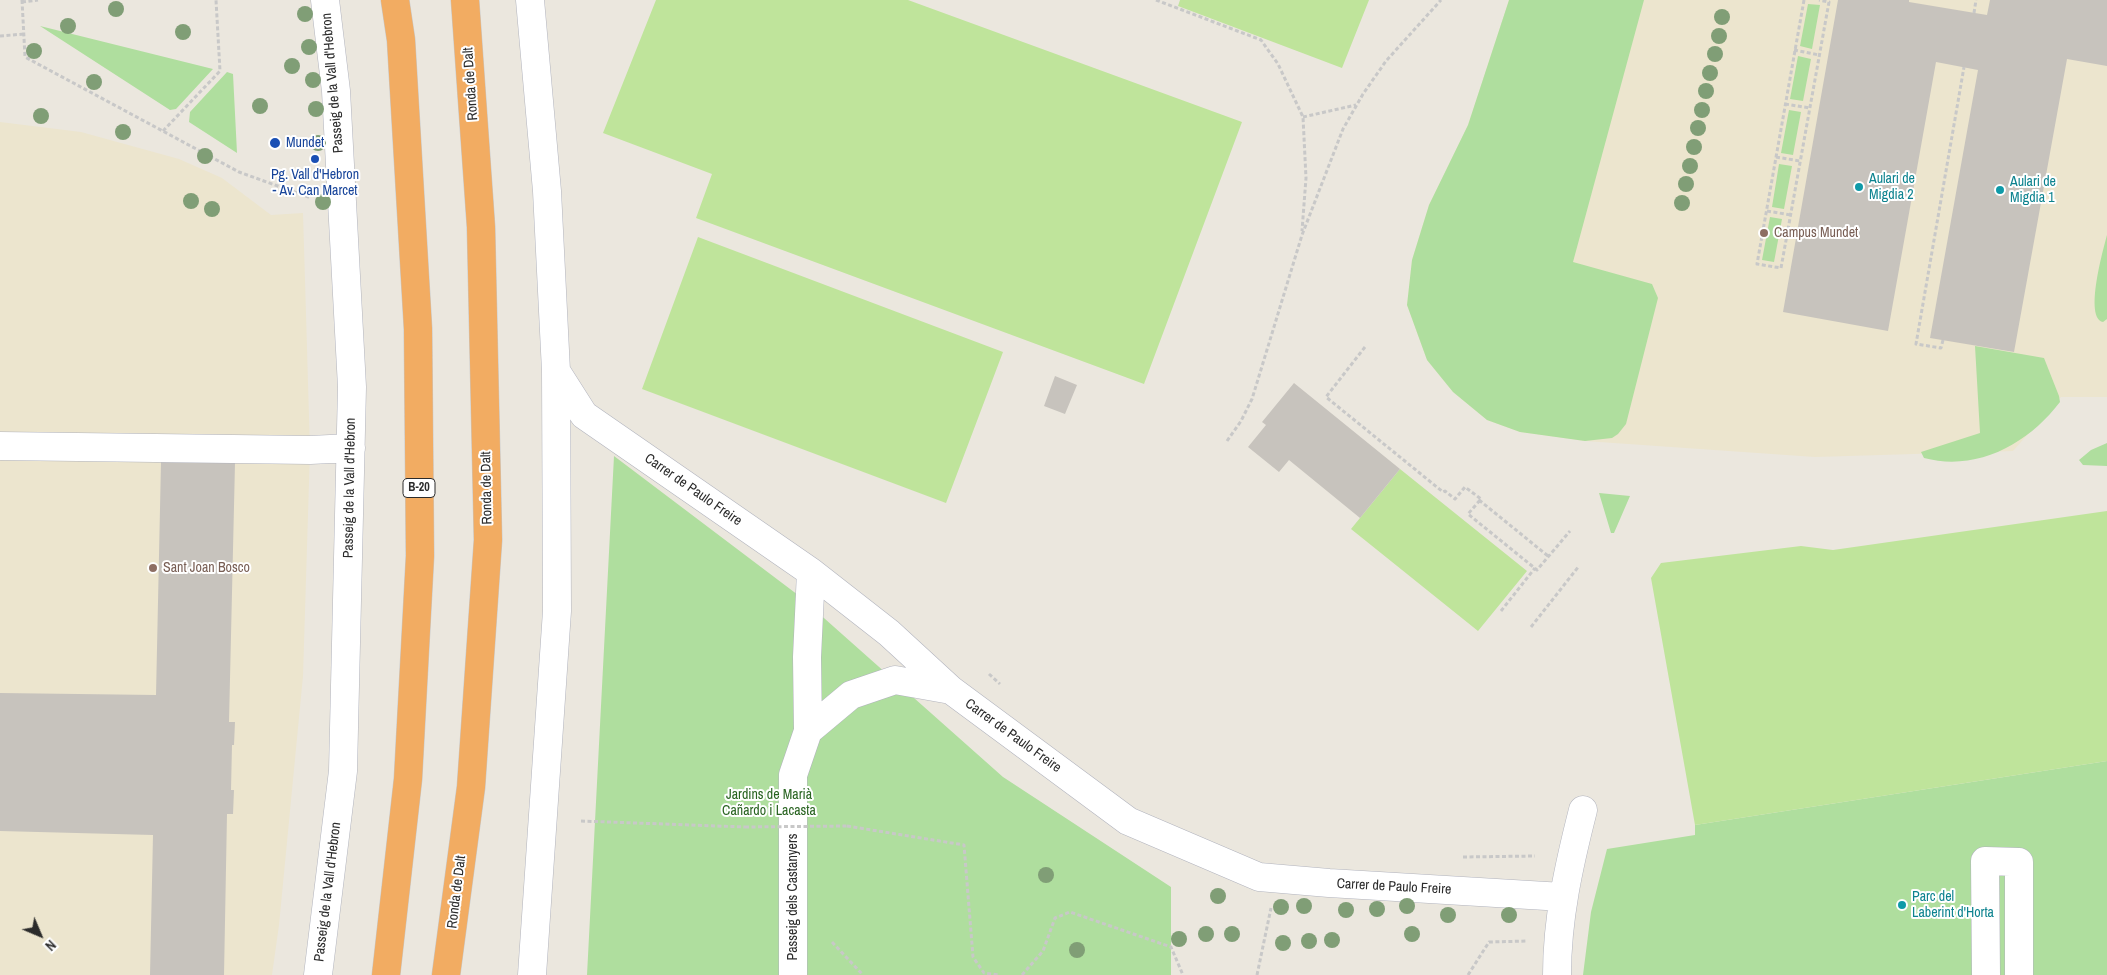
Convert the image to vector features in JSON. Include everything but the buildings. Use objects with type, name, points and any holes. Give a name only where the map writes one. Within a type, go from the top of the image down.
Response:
[{"type":"highway","name":"B-20","points":[[386,975],[408,779],[420,556],[418,329],[400,40],[395,0]]},
{"type":"highway","name":"Ronda de Dalt","points":[[446,975],[471,787],[488,540],[482,228],[465,0]]},
{"type":"street","name":"Passeig de la Vall d'Hebron","points":[[318,975],[343,771],[352,387],[336,91],[325,0]]},
{"type":"street","points":[[530,0],[547,191],[556,371],[557,612],[532,975]]},
{"type":"street","name":"Carrer de Paulo Freire","points":[[556,371],[584,415],[811,572],[889,634],[951,690],[1128,821],[1259,877],[1339,884],[1563,897]]},
{"type":"street","points":[[0,446],[310,450],[350,448]]},
{"type":"street","name":"Passeig dels Castanyers","points":[[793,964],[793,775],[808,731],[807,657],[811,572]]},
{"type":"street","points":[[808,731],[851,695],[895,680],[951,690]]},
{"type":"street","points":[[1557,975],[1557,945],[1563,897],[1583,810]]},
{"type":"street","points":[[1986,975],[1985,861],[2019,862],[2019,975]]},
{"type":"street","points":[[793,964],[814,975]]},
{"type":"path","points":[[38,0],[22,1],[25,57],[238,172],[318,200]]},
{"type":"path","points":[[162,131],[220,70],[216,0]]},
{"type":"path","points":[[1156,0],[1261,40],[1278,64],[1304,117],[1306,178],[1302,235]]},
{"type":"path","points":[[1227,440],[1241,421],[1252,399],[1302,235],[1343,129],[1386,61],[1441,0]]},
{"type":"path","points":[[1804,0],[1757,264],[1781,268],[1829,2],[1820,0]]},
{"type":"path","points":[[1974,13],[1976,0]]},
{"type":"path","points":[[0,36],[24,34]]},
{"type":"path","points":[[1794,50],[1819,55]]},
{"type":"path","points":[[1943,340],[1941,348],[1916,344],[1964,67]]},
{"type":"path","points":[[1785,104],[1810,108]]},
{"type":"path","points":[[1304,117],[1357,105]]},
{"type":"path","points":[[1776,157],[1800,161]]},
{"type":"path","points":[[1766,211],[1791,215]]},
{"type":"path","points":[[1365,347],[1326,397],[1443,492],[1445,491],[1455,499],[1465,487],[1548,556]]},
{"type":"path","points":[[1479,500],[1468,514],[1535,568]]},
{"type":"path","points":[[1500,611],[1535,568],[1537,570],[1570,531]]},
{"type":"path","points":[[1531,627],[1579,566]]},
{"type":"path","points":[[989,674],[1004,686]]},
{"type":"path","points":[[581,821],[745,827],[847,826],[964,844],[973,957],[984,973],[1000,975]]},
{"type":"path","points":[[1461,857],[1535,856]]},
{"type":"path","points":[[1257,975],[1277,878]]},
{"type":"path","points":[[1022,975],[1043,951],[1055,918],[1070,912],[1171,947],[1183,975]]},
{"type":"path","points":[[1468,975],[1489,942],[1536,941]]},
{"type":"path","points":[[832,942],[863,975]]},
{"type":"shaded area","name":"Campus Mundet","points":[[1509,0],[2107,0],[2107,397],[2061,397],[2013,451],[1815,457],[1585,441],[1520,432],[1487,420],[1453,392],[1427,360],[1407,305],[1412,260],[1429,205],[1468,125]]},
{"type":"shaded area","name":"Sant Joan Bosco","points":[[0,122],[81,132],[179,159],[222,178],[271,215],[303,213],[310,450],[303,676],[279,925],[272,975],[0,975]]},
{"type":"green space","points":[[656,0],[908,0],[1242,122],[1144,384],[696,218],[712,174],[603,133]]},
{"type":"green space","points":[[1180,0],[1369,0],[1342,68],[1178,6]]},
{"type":"green space","points":[[1509,0],[1644,0],[1573,262],[1652,284],[1658,298],[1626,424],[1612,438],[1585,441],[1520,432],[1487,420],[1453,392],[1427,360],[1407,305],[1412,260],[1429,205],[1468,125]]},
{"type":"green space","points":[[1808,4],[1820,5],[1812,49],[1800,46]]},
{"type":"green space","points":[[40,26],[213,69],[176,109],[170,110]]},
{"type":"green space","points":[[1798,56],[1811,59],[1803,101],[1790,99]]},
{"type":"green space","points":[[227,72],[233,74],[237,153],[189,122],[190,112]]},
{"type":"green space","points":[[1789,110],[1801,112],[1793,155],[1781,153]]},
{"type":"green space","points":[[1779,164],[1792,166],[1784,209],[1772,207]]},
{"type":"green space","points":[[1770,217],[1782,219],[1774,262],[1762,260]]},
{"type":"green space","points":[[2107,235],[2107,319],[2103,322],[2098,318],[2095,309],[2095,297],[2096,283]]},
{"type":"green space","points":[[698,237],[1003,352],[946,503],[642,389]]},
{"type":"green space","points":[[1975,346],[2044,358],[2060,402],[2033,430],[2017,442],[2000,451],[1982,458],[1963,461],[1924,458],[1921,452],[1980,433]]},
{"type":"green space","points":[[2107,443],[2107,466],[2083,465],[2079,460],[2091,450]]},
{"type":"green space","name":"Jardins de Marià Cañardo i Lacasta","points":[[614,456],[798,595],[1003,777],[1171,887],[1171,975],[587,975]]},
{"type":"green space","points":[[1400,469],[1527,571],[1478,631],[1351,529]]},
{"type":"green space","points":[[1599,493],[1630,496],[1614,533],[1611,533]]},
{"type":"green space","points":[[2107,511],[2107,761],[1695,825],[1651,578],[1661,563],[1801,546],[1833,550]]},
{"type":"green space","name":"Parc del Laberint d'Horta","points":[[2107,761],[2107,975],[1583,975],[1591,912],[1607,849],[1695,835],[1695,825]]},
{"type":"place","name":"Mundet","points":[[275,143]]},
{"type":"place","name":"Pg. Vall d'Hebron - Av. Can Marcet","points":[[315,159]]},
{"type":"place","name":"Aulari de Migdia 2","points":[[1859,187]]},
{"type":"place","name":"Aulari de Migdia 1","points":[[2000,190]]},
{"type":"place","name":"Campus Mundet","points":[[1764,233]]},
{"type":"place","name":"Sant Joan Bosco","points":[[153,568]]},
{"type":"place","name":"Parc del Laberint d'Horta","points":[[1902,905]]}]
